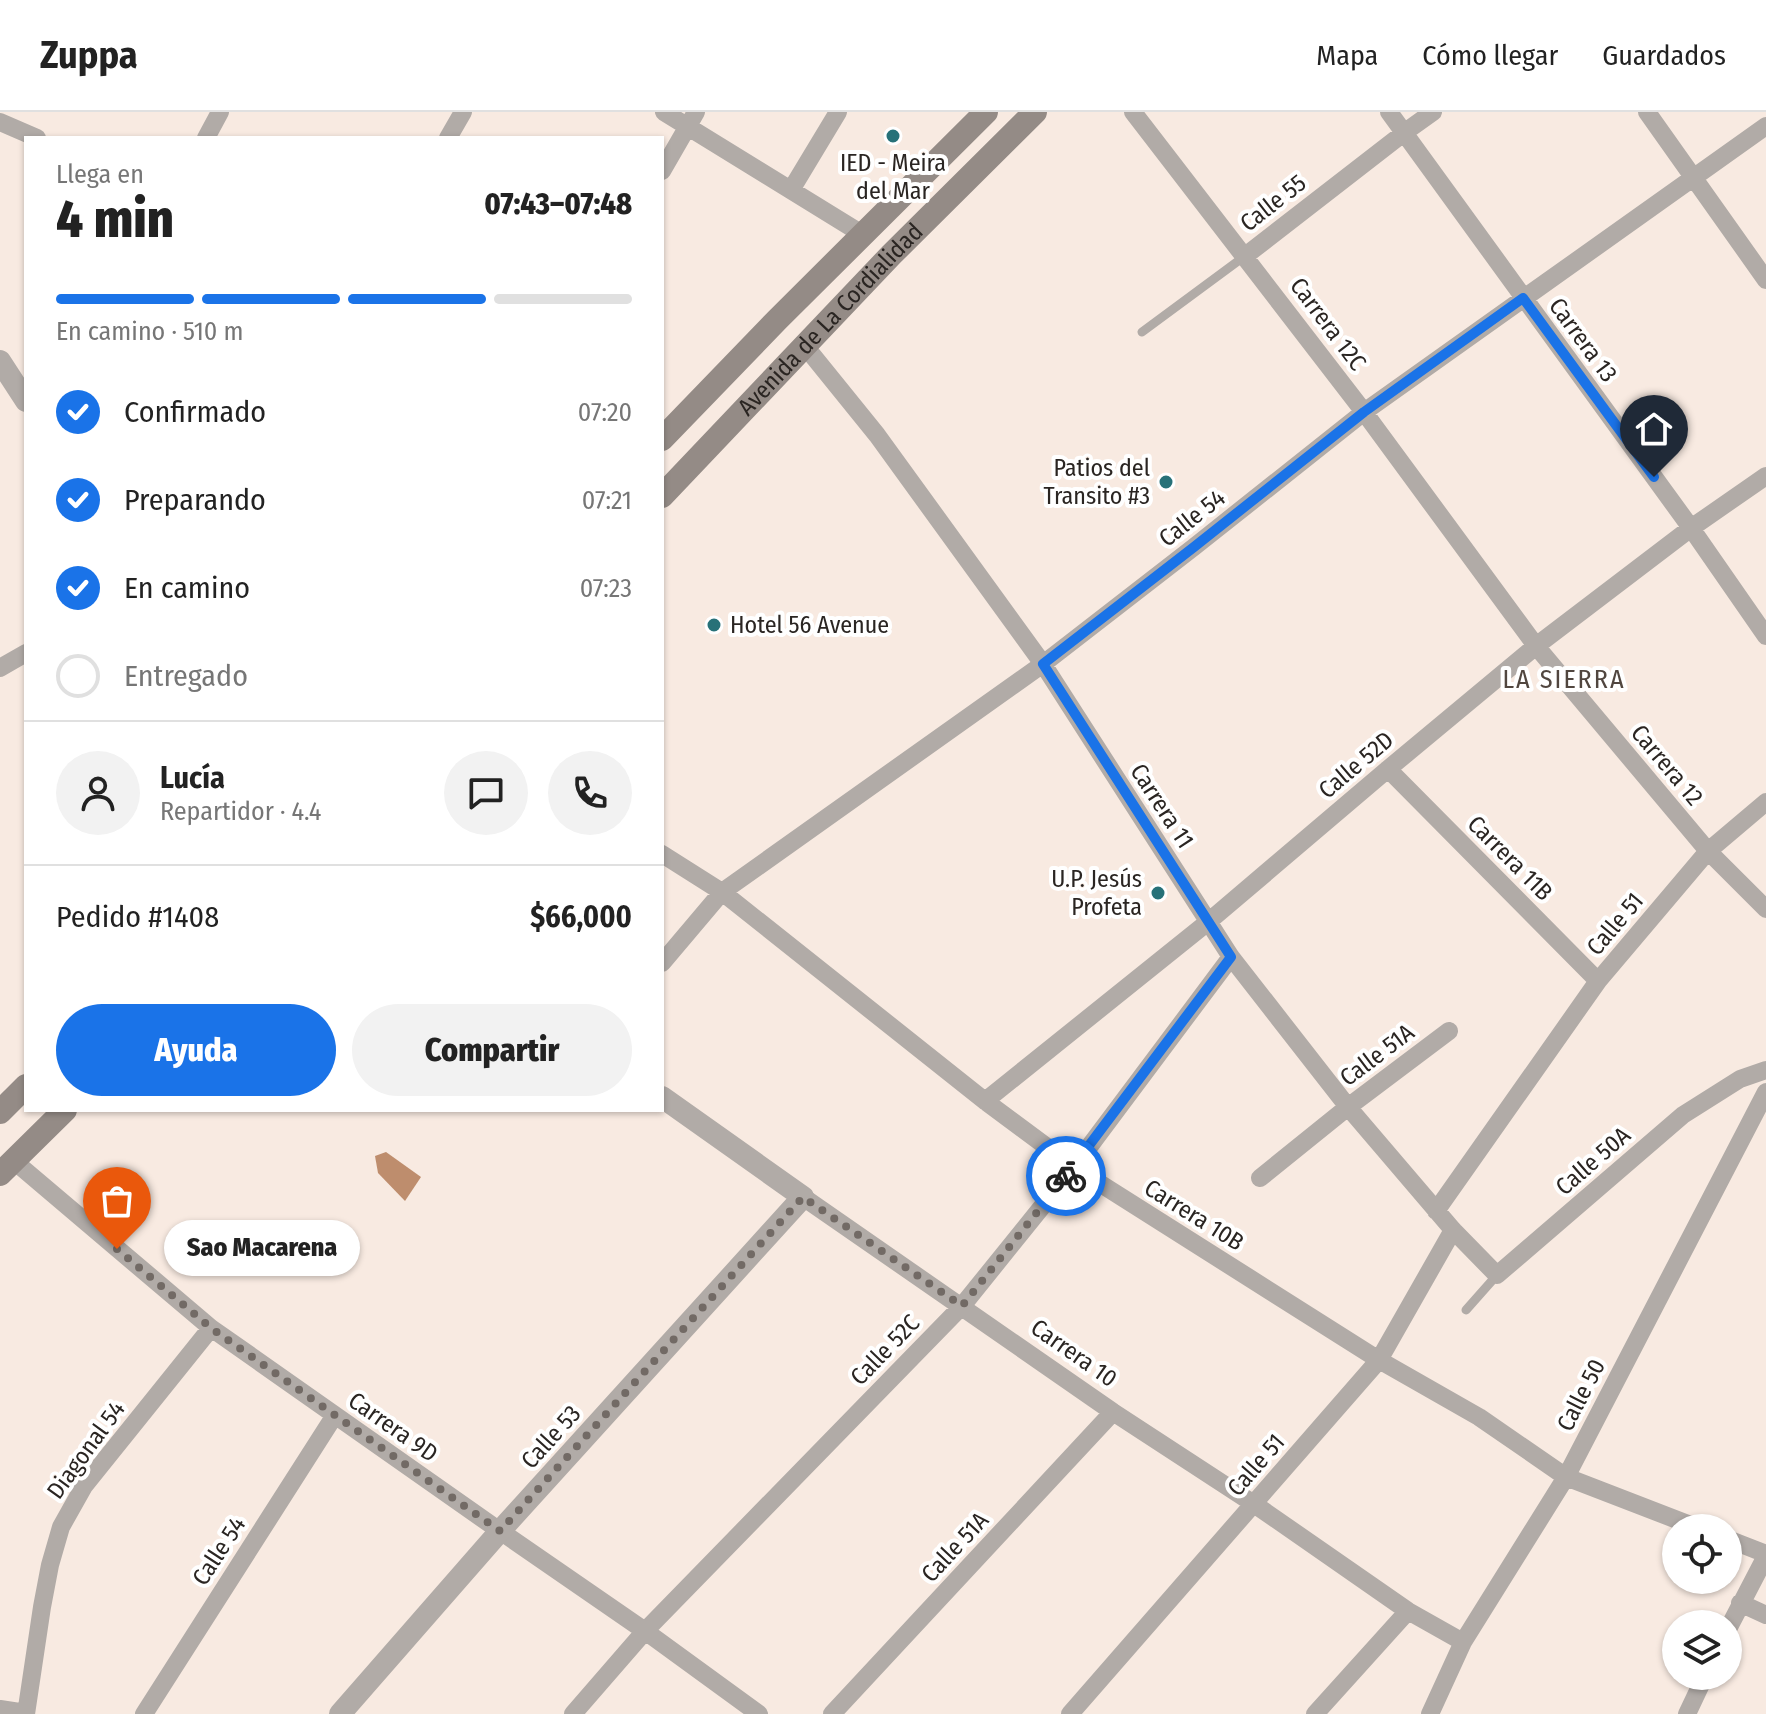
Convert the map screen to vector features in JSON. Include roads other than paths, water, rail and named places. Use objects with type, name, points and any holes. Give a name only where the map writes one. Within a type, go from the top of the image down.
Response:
[{"type":"main road","name":"Avenida de La Cordialidad","points":[[666,427],[986,112]]},
{"type":"main road","name":"Avenida de La Cordialidad","points":[[664,494],[891,255],[1035,112]]},
{"type":"main road","points":[[0,1112],[24,1088]]},
{"type":"main road","points":[[7,1168],[63,1112]]},
{"type":"street","points":[[207,136],[220,112]]},
{"type":"street","points":[[449,136],[463,112]]},
{"type":"street","points":[[664,112],[691,119],[791,190],[862,234]]},
{"type":"street","points":[[791,190],[838,112]]},
{"type":"street","name":"Carrera 12C","points":[[1133,112],[1364,412],[1536,646]]},
{"type":"street","name":"Carrera 13","points":[[1389,112],[1766,636]]},
{"type":"street","name":"Calle 55","points":[[1245,256],[1433,112]]},
{"type":"street","points":[[1647,112],[1766,280]]},
{"type":"street","points":[[664,167],[691,119]]},
{"type":"street","points":[[0,122],[32,136]]},
{"type":"street","name":"Calle 54","points":[[664,961],[722,892],[1043,664],[1364,412],[1766,126]]},
{"type":"street","name":"Carrera 11","points":[[805,346],[877,435],[1043,664],[1231,957],[1348,1107],[1436,1211],[1497,1275]]},
{"type":"street","points":[[3,375],[24,399]]},
{"type":"street","name":"Calle 52D","points":[[985,1101],[1208,922],[1536,646],[1691,528],[1766,476]]},
{"type":"street","name":"Carrera 12","points":[[1536,646],[1708,851],[1766,909]]},
{"type":"street","points":[[0,668],[24,654]]},
{"type":"street","name":"Carrera 11B","points":[[1388,769],[1598,981]]},
{"type":"street","name":"Calle 51","points":[[1436,1211],[1598,981],[1708,851],[1766,802]]},
{"type":"street","name":"Carrera 10B","points":[[664,855],[722,892],[985,1101],[1074,1167],[1379,1360],[1479,1417],[1566,1477],[1662,1514]]},
{"type":"street","name":"Calle 52C","points":[[573,1714],[645,1631],[962,1306],[1074,1167],[1231,957]]},
{"type":"street","name":"Calle 51A","points":[[1260,1178],[1449,1031]]},
{"type":"street","name":"Calle 50A","points":[[1497,1275],[1683,1115],[1740,1079],[1766,1070]]},
{"type":"street","name":"Calle 50","points":[[1430,1714],[1463,1642],[1566,1477],[1766,1092]]},
{"type":"street","name":"Carrera 10","points":[[664,1098],[1113,1412],[1254,1504],[1408,1611],[1463,1642]]},
{"type":"street","name":"Carrera 9D","points":[[7,1168],[211,1328],[759,1714]]},
{"type":"street","name":"Calle 53","points":[[340,1714],[500,1531],[803,1197]]},
{"type":"street","name":"Calle 51","points":[[1070,1714],[1379,1360],[1453,1230]]},
{"type":"street","name":"Diagonal 54","points":[[26,1713],[44,1594],[61,1527],[84,1486],[211,1328]]},
{"type":"street","name":"Calle 51A","points":[[832,1714],[1113,1412]]},
{"type":"street","name":"Calle 54","points":[[152,1711],[335,1415]]},
{"type":"street","points":[[1737,1610],[1766,1555],[1742,1545]]},
{"type":"street","points":[[1740,1603],[1766,1615]]},
{"type":"street","points":[[1315,1714],[1408,1611]]},
{"type":"street","points":[[1687,1714],[1698,1690]]},
{"type":"street","points":[[0,1709],[26,1713]]},
{"type":"lane","name":"Calle 55","points":[[1142,332],[1245,256]]},
{"type":"lane","name":"Calle 50A","points":[[1466,1310],[1497,1275]]},
{"type":"place","name":"IED - Meira del Mar","points":[[893,136]]},
{"type":"place","name":"Patios del Transito #3","points":[[1166,482]]},
{"type":"place","name":"Hotel 56 Avenue","points":[[714,625]]},
{"type":"place","name":"U.P. Jesús Profeta","points":[[1158,893]]},
{"type":"place","name":"Sao Macarena","points":[[117,1249]]},
{"type":"district","name":"LA SIERRA","points":[[1564,679]]}]
